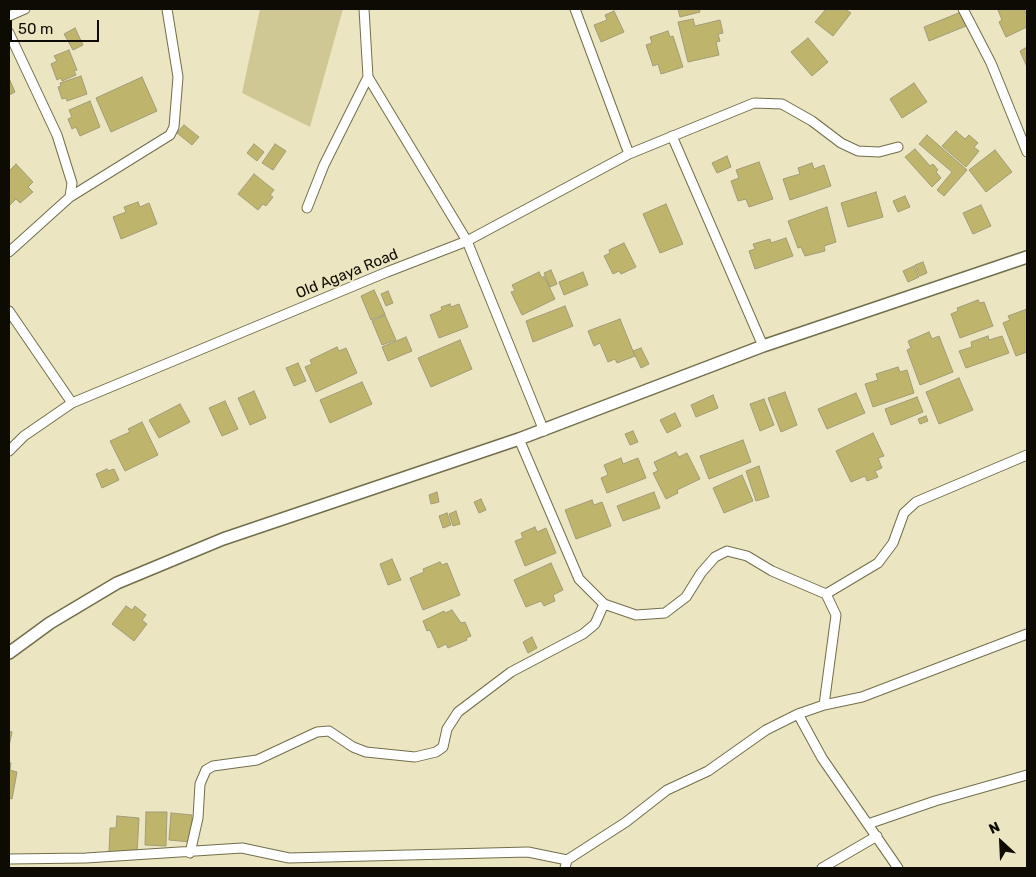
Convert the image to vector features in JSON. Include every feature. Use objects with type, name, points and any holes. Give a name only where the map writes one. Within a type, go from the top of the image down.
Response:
[{"type":"street","points":[[9,16],[25,9]]},
{"type":"street","points":[[9,252],[70,197],[170,135],[174,127],[178,77],[167,9]]},
{"type":"street","points":[[364,9],[368,77],[467,241],[544,430]]},
{"type":"street","points":[[575,9],[629,154]]},
{"type":"street","points":[[963,9],[991,63],[1027,152]]},
{"type":"street","points":[[9,33],[63,150],[72,183],[70,197]]},
{"type":"street","points":[[307,208],[324,165],[368,77]]},
{"type":"street","name":"Old Agaya Road","points":[[9,451],[24,436],[72,403],[387,272],[467,241],[629,154],[754,103],[782,104],[812,121],[841,143],[858,151],[879,152],[898,147]]},
{"type":"street","points":[[672,136],[763,346]]},
{"type":"street","points":[[9,653],[50,623],[117,582],[223,539],[519,439],[763,346],[1027,257]]},
{"type":"street","points":[[9,311],[72,403]]},
{"type":"street","points":[[519,439],[579,579],[604,604],[636,615],[665,613],[686,597],[701,573],[715,558],[726,551],[747,556],[772,571],[826,594],[836,615],[824,705]]},
{"type":"street","points":[[826,594],[878,564],[893,543],[904,513],[916,502],[1027,455]]},
{"type":"street","points":[[190,852],[198,818],[200,784],[206,770],[213,766],[257,760],[317,732],[329,731],[366,752],[415,757],[436,752],[443,747],[447,728],[458,712],[511,672],[583,634],[595,624],[604,604]]},
{"type":"street","points":[[9,859],[86,858],[242,848],[289,858],[528,852],[566,864],[626,822],[667,790],[708,771],[758,735],[798,714],[824,705],[862,697],[1027,634]]},
{"type":"street","points":[[798,714],[822,758],[898,868]]},
{"type":"street","points":[[868,824],[944,798],[1027,775]]},
{"type":"street","points":[[822,868],[877,836]]},
{"type":"shaded area","points":[[260,9],[343,9],[310,127],[242,93]]},
{"type":"building","points":[[678,9],[699,9],[700,12],[680,17]]},
{"type":"building","points":[[826,9],[845,9],[851,13],[833,36],[815,22]]},
{"type":"building","points":[[1024,9],[1027,15],[1027,27],[1006,37],[999,22],[1002,20],[998,10]]},
{"type":"building","points":[[614,11],[624,32],[601,42],[594,25],[607,20],[605,15]]},
{"type":"building","points":[[961,12],[966,26],[929,41],[924,27]]},
{"type":"building","points":[[693,19],[695,26],[720,20],[723,33],[718,34],[720,41],[716,42],[719,55],[688,62],[678,22]]},
{"type":"building","points":[[75,28],[83,45],[73,50],[64,34]]},
{"type":"building","points":[[668,31],[670,37],[673,36],[683,67],[661,74],[658,64],[653,66],[646,45],[652,43],[650,37]]},
{"type":"building","points":[[808,38],[828,62],[812,76],[791,52]]},
{"type":"building","points":[[1027,47],[1027,67],[1020,51]]},
{"type":"building","points":[[69,50],[77,70],[74,71],[76,75],[62,81],[61,78],[57,80],[51,64],[57,61],[54,56]]},
{"type":"building","points":[[81,76],[87,94],[67,101],[66,98],[62,99],[58,87],[61,86],[60,83]]},
{"type":"building","points":[[142,77],[157,111],[111,132],[96,98]]},
{"type":"building","points":[[9,78],[15,92],[9,95]]},
{"type":"building","points":[[914,83],[927,102],[902,118],[890,99]]},
{"type":"building","points":[[90,101],[100,127],[80,136],[76,127],[72,129],[68,119],[72,117],[69,110]]},
{"type":"building","points":[[184,125],[199,137],[192,145],[177,133]]},
{"type":"building","points":[[956,131],[965,139],[969,135],[978,143],[974,147],[979,151],[966,167],[942,146]]},
{"type":"building","points":[[927,135],[967,170],[944,196],[937,190],[952,172],[919,144]]},
{"type":"building","points":[[254,144],[264,152],[257,161],[247,153]]},
{"type":"building","points":[[275,144],[286,151],[273,170],[262,163]]},
{"type":"building","points":[[915,149],[930,166],[933,164],[938,170],[936,172],[941,178],[932,187],[905,157]]},
{"type":"building","points":[[995,150],[1012,172],[986,192],[969,170]]},
{"type":"building","points":[[727,156],[731,167],[717,173],[712,163]]},
{"type":"building","points":[[759,162],[773,199],[749,207],[746,199],[738,201],[731,181],[739,178],[736,170]]},
{"type":"building","points":[[812,163],[814,169],[824,165],[831,186],[790,200],[783,179],[800,174],[798,168]]},
{"type":"building","points":[[16,164],[33,182],[28,187],[33,192],[20,203],[16,199],[9,206],[9,171]]},
{"type":"building","points":[[254,174],[274,190],[270,195],[273,197],[266,206],[263,204],[258,210],[238,194]]},
{"type":"building","points":[[876,192],[883,217],[848,227],[841,203]]},
{"type":"building","points":[[905,196],[910,207],[898,212],[893,201]]},
{"type":"building","points":[[138,202],[140,207],[149,203],[157,224],[121,239],[113,217],[126,212],[124,207]]},
{"type":"building","points":[[666,204],[683,244],[660,253],[643,214]]},
{"type":"building","points":[[981,205],[991,226],[973,234],[963,213]]},
{"type":"building","points":[[827,207],[836,242],[824,246],[825,251],[805,256],[801,247],[798,248],[788,221]]},
{"type":"building","points":[[786,238],[793,256],[755,269],[749,251],[755,249],[753,244],[770,239],[771,243]]},
{"type":"building","points":[[624,243],[636,267],[621,274],[619,271],[613,274],[604,256],[610,253],[609,250]]},
{"type":"building","points":[[923,262],[927,273],[920,276],[915,265]]},
{"type":"building","points":[[914,266],[919,277],[908,282],[903,271]]},
{"type":"building","points":[[551,270],[557,284],[550,287],[544,273]]},
{"type":"building","points":[[539,272],[542,278],[544,276],[555,299],[522,315],[511,292],[515,291],[512,285]]},
{"type":"building","points":[[583,272],[588,285],[564,295],[559,282]]},
{"type":"building","points":[[374,290],[385,314],[371,320],[361,296]]},
{"type":"building","points":[[388,291],[393,303],[386,306],[381,294]]},
{"type":"building","points":[[978,300],[980,303],[984,302],[993,326],[960,338],[951,314],[958,311],[957,308]]},
{"type":"building","points":[[450,304],[451,307],[459,304],[468,327],[439,338],[430,315],[442,310],[441,307]]},
{"type":"building","points":[[565,306],[573,326],[533,342],[526,321]]},
{"type":"building","points":[[1027,309],[1027,352],[1016,356],[1003,323],[1010,320],[1008,316]]},
{"type":"building","points":[[385,315],[396,340],[382,345],[372,321]]},
{"type":"building","points":[[620,319],[635,356],[617,363],[615,359],[608,362],[600,343],[594,346],[588,331]]},
{"type":"building","points":[[929,332],[932,339],[939,336],[953,372],[920,385],[907,350],[911,348],[908,341]]},
{"type":"building","points":[[988,336],[989,340],[1002,336],[1009,353],[966,368],[959,351],[972,347],[971,342]]},
{"type":"building","points":[[406,337],[412,351],[388,361],[382,347]]},
{"type":"building","points":[[460,340],[472,369],[431,387],[418,358]]},
{"type":"building","points":[[337,347],[339,351],[346,348],[357,373],[316,392],[305,367],[312,364],[310,360]]},
{"type":"building","points":[[641,348],[649,364],[641,368],[633,351]]},
{"type":"building","points":[[298,363],[306,381],[294,386],[286,368]]},
{"type":"building","points":[[898,367],[900,372],[907,370],[914,393],[873,407],[865,384],[878,380],[876,374]]},
{"type":"building","points":[[959,378],[973,410],[939,424],[926,392]]},
{"type":"building","points":[[362,382],[372,404],[330,423],[320,400]]},
{"type":"building","points":[[254,391],[266,418],[250,425],[238,398]]},
{"type":"building","points":[[785,392],[797,425],[781,432],[768,398]]},
{"type":"building","points":[[856,393],[865,413],[827,429],[818,409]]},
{"type":"building","points":[[713,395],[718,408],[696,417],[691,405]]},
{"type":"building","points":[[917,397],[923,412],[891,425],[885,409]]},
{"type":"building","points":[[764,399],[774,425],[760,431],[750,404]]},
{"type":"building","points":[[225,401],[238,429],[222,436],[209,408]]},
{"type":"building","points":[[180,404],[190,422],[159,438],[149,420]]},
{"type":"building","points":[[675,413],[681,426],[667,433],[660,420]]},
{"type":"building","points":[[926,416],[928,421],[920,424],[918,419]]},
{"type":"building","points":[[142,422],[158,455],[125,471],[110,441],[130,432],[128,429]]},
{"type":"building","points":[[633,431],[638,442],[630,445],[625,434]]},
{"type":"building","points":[[873,433],[884,456],[878,458],[882,468],[875,471],[878,477],[867,481],[865,476],[851,482],[836,451]]},
{"type":"building","points":[[743,440],[751,462],[709,479],[700,456]]},
{"type":"building","points":[[676,452],[679,457],[687,453],[700,479],[677,490],[678,493],[666,499],[653,473],[658,471],[654,462]]},
{"type":"building","points":[[621,458],[623,464],[638,458],[646,478],[607,493],[601,478],[608,475],[604,465]]},
{"type":"building","points":[[759,466],[769,497],[756,501],[746,471]]},
{"type":"building","points":[[107,469],[108,471],[114,469],[119,480],[102,488],[96,474]]},
{"type":"building","points":[[742,475],[753,501],[724,513],[713,488]]},
{"type":"building","points":[[437,492],[439,502],[431,504],[429,495]]},
{"type":"building","points":[[654,492],[660,508],[623,521],[617,506]]},
{"type":"building","points":[[481,499],[486,510],[479,513],[474,502]]},
{"type":"building","points":[[592,500],[594,505],[602,502],[611,526],[576,539],[565,510]]},
{"type":"building","points":[[456,511],[460,524],[453,526],[449,514]]},
{"type":"building","points":[[447,513],[451,525],[443,528],[439,516]]},
{"type":"building","points":[[535,527],[537,532],[546,528],[556,553],[525,566],[515,541],[523,538],[521,533]]},
{"type":"building","points":[[392,559],[401,580],[388,585],[380,564]]},
{"type":"building","points":[[440,562],[442,565],[447,563],[460,595],[423,610],[410,578],[424,572],[423,569]]},
{"type":"building","points":[[551,563],[563,590],[553,595],[555,601],[544,606],[541,601],[526,607],[514,580]]},
{"type":"building","points":[[126,606],[132,610],[135,606],[146,615],[142,620],[147,624],[134,641],[112,624]]},
{"type":"building","points":[[452,610],[461,623],[465,622],[471,636],[466,638],[467,640],[448,648],[446,644],[438,648],[430,630],[427,631],[423,621],[444,611],[445,613]]},
{"type":"building","points":[[532,637],[537,648],[528,653],[523,642]]},
{"type":"building","points":[[9,731],[12,732],[9,746]]},
{"type":"building","points":[[9,762],[11,763],[10,770],[17,772],[12,799],[9,798]]},
{"type":"building","points":[[146,812],[167,812],[166,846],[145,845]]},
{"type":"building","points":[[171,813],[192,815],[190,842],[169,840]]},
{"type":"building","points":[[117,816],[139,818],[137,853],[109,852],[110,828],[116,828]]}]
